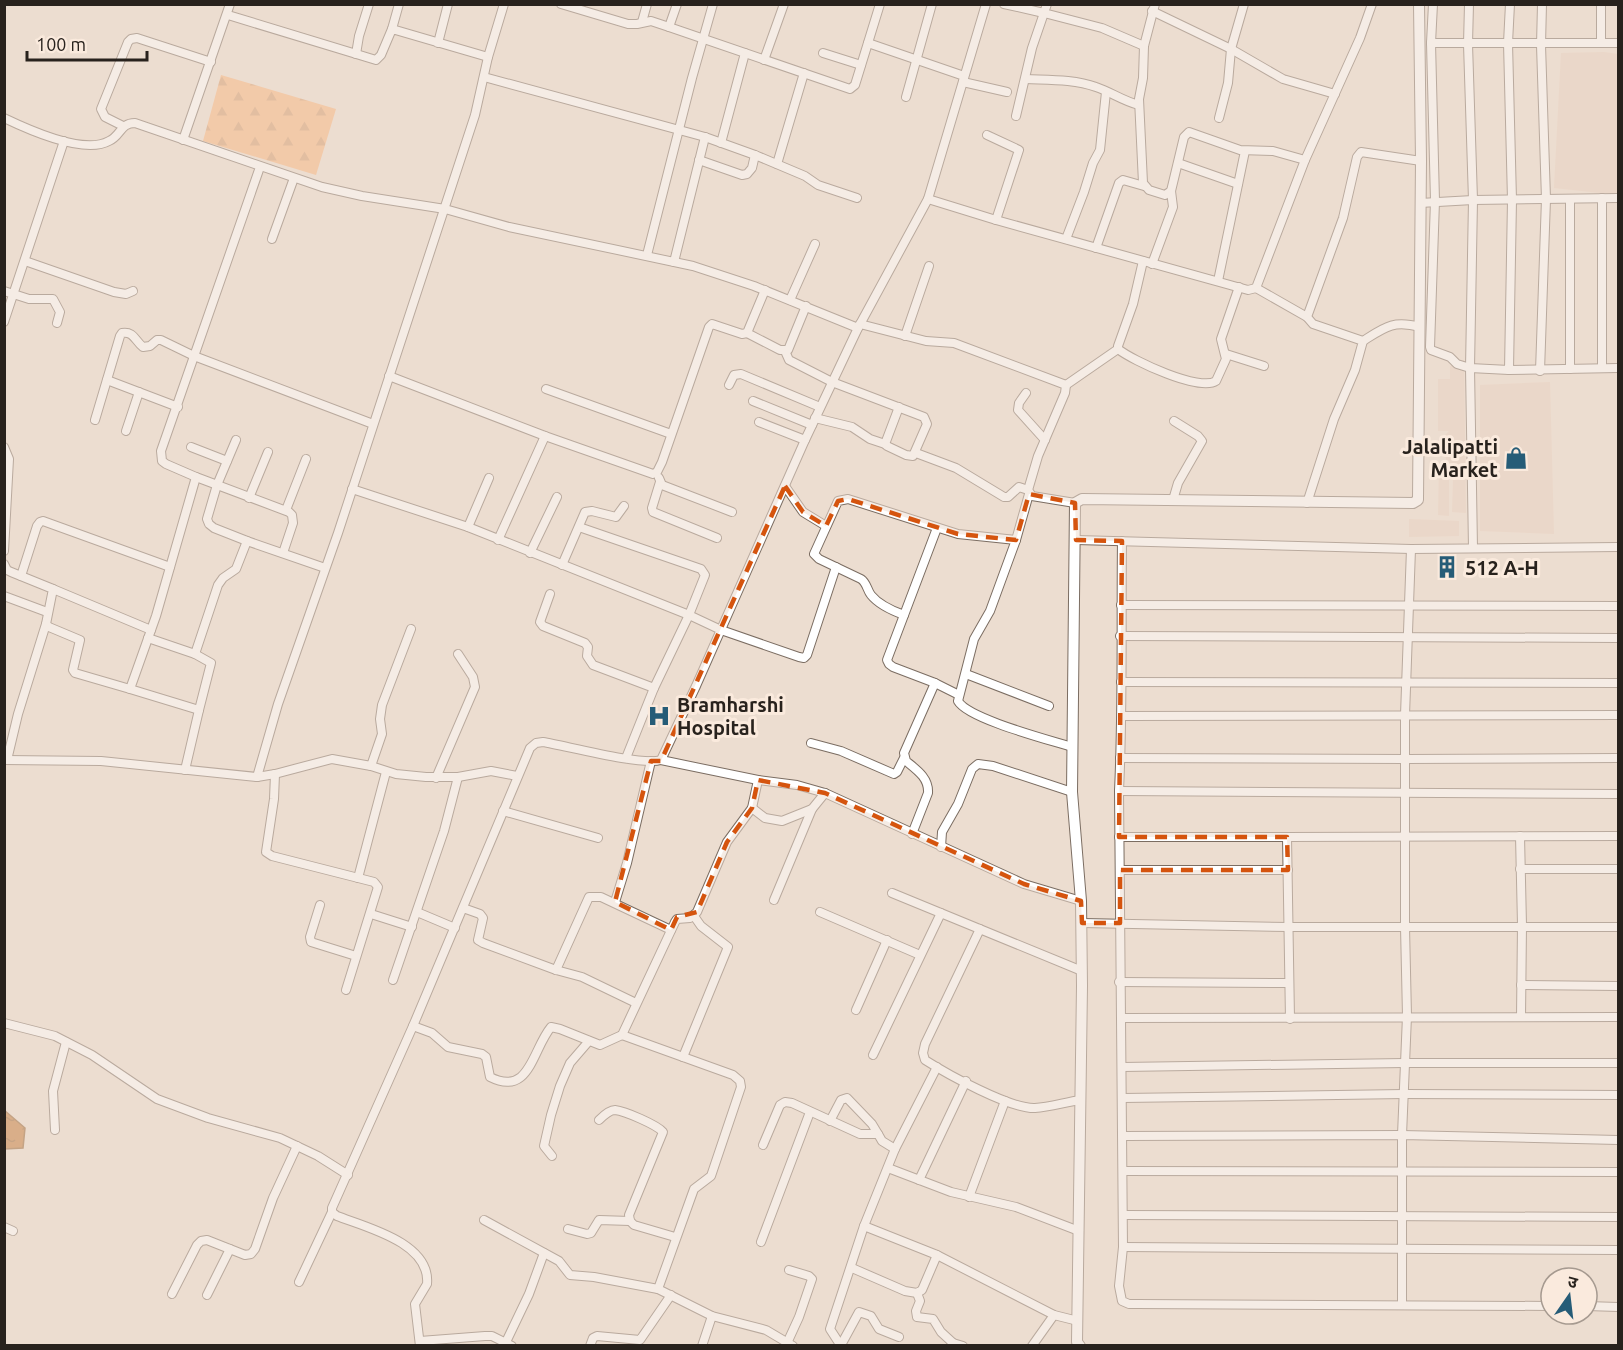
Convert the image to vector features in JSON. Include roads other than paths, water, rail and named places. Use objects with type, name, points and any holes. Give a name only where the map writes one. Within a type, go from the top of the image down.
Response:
[{"type":"street","points":[[183,140],[231,4]]},
{"type":"street","points":[[356,54],[369,4]]},
{"type":"street","points":[[228,15],[376,60],[379,59],[392,29],[399,4]]},
{"type":"street","points":[[438,43],[448,4]]},
{"type":"street","points":[[257,777],[278,704],[352,489],[475,116],[488,57],[504,4]]},
{"type":"street","points":[[561,4],[628,24],[651,21],[849,89],[855,85],[880,4]]},
{"type":"street","points":[[642,22],[647,4]]},
{"type":"street","points":[[669,27],[676,4]]},
{"type":"street","points":[[647,255],[702,38],[713,4]]},
{"type":"street","points":[[764,60],[784,4]]},
{"type":"street","points":[[906,97],[932,4]]},
{"type":"street","points":[[615,903],[656,760],[721,630],[805,440],[859,326],[928,199],[986,4]]},
{"type":"street","points":[[1004,4],[1046,9],[1102,28],[1144,46]]},
{"type":"street","points":[[1219,118],[1228,83],[1231,48],[1244,4]]},
{"type":"street","points":[[1256,288],[1305,160],[1360,38],[1372,4]]},
{"type":"street","points":[[753,401],[814,421],[852,427],[870,439],[909,456],[916,453],[956,468],[1004,497],[1008,497],[1019,488],[1036,497],[1075,503],[1082,499],[1413,503],[1418,500],[1421,160],[1419,4]]},
{"type":"street","points":[[1433,4],[1431,44],[1436,201],[1430,347],[1434,352],[1470,368],[1540,371],[1618,368]]},
{"type":"street","points":[[1469,4],[1468,44],[1473,200],[1470,368],[1473,548]]},
{"type":"street","points":[[1509,370],[1512,200],[1508,43],[1510,4]]},
{"type":"street","points":[[1540,371],[1546,199],[1541,45],[1542,4]]},
{"type":"street","points":[[1601,4],[1601,43]]},
{"type":"street","points":[[1144,186],[1139,105],[1144,46],[1154,8],[1231,48],[1283,79],[1335,94]]},
{"type":"street","points":[[1016,116],[1032,48],[1046,9]]},
{"type":"street","points":[[392,29],[488,57]]},
{"type":"street","points":[[123,126],[105,117],[101,109],[131,39],[137,38],[211,62]]},
{"type":"street","points":[[868,43],[964,79],[1007,92]]},
{"type":"street","points":[[1431,44],[1618,43]]},
{"type":"street","points":[[721,143],[745,53]]},
{"type":"street","points":[[823,53],[861,65]]},
{"type":"street","points":[[777,164],[804,73]]},
{"type":"street","points":[[483,77],[705,137],[777,164],[805,176],[818,185],[857,198]]},
{"type":"street","points":[[1026,80],[1063,81],[1097,87],[1120,99],[1139,105]]},
{"type":"street","points":[[1066,239],[1093,163],[1100,150],[1106,92]]},
{"type":"street","points":[[4,118],[29,130],[64,141],[92,146],[115,137],[128,123],[135,123],[294,178],[362,196],[445,209],[509,227],[693,266],[765,290],[859,326],[926,341],[954,343],[1066,385]]},
{"type":"street","points":[[1152,264],[1173,207],[1171,191],[1184,137],[1189,132],[1245,151],[1273,151],[1305,160]]},
{"type":"street","points":[[987,135],[1019,150],[996,220]]},
{"type":"street","points":[[674,262],[705,137]]},
{"type":"street","points":[[4,322],[64,141]]},
{"type":"street","points":[[1218,281],[1245,151]]},
{"type":"street","points":[[1307,317],[1343,218],[1359,154],[1366,152],[1421,160]]},
{"type":"street","points":[[699,160],[742,175],[747,174],[752,168],[755,155]]},
{"type":"street","points":[[1178,163],[1238,184]]},
{"type":"street","points":[[260,167],[161,456],[166,464],[196,477],[286,510],[293,518],[283,553]]},
{"type":"street","points":[[272,239],[294,178]]},
{"type":"street","points":[[1096,248],[1119,183],[1123,180],[1165,195],[1171,191]]},
{"type":"street","points":[[1602,198],[1602,368]]},
{"type":"street","points":[[1420,202],[1618,198]]},
{"type":"street","points":[[928,199],[1152,264],[1248,290],[1256,288],[1307,317],[1314,324],[1363,341]]},
{"type":"street","points":[[1570,199],[1570,369]]},
{"type":"street","points":[[790,300],[815,244]]},
{"type":"street","points":[[25,261],[114,292],[126,294],[133,291]]},
{"type":"street","points":[[1072,747],[981,717],[960,705],[959,695],[974,639],[990,611],[1016,540],[1028,492],[1066,385],[1118,350],[1143,261]]},
{"type":"street","points":[[905,336],[929,266]]},
{"type":"street","points":[[1118,350],[1168,375],[1208,384],[1216,381],[1226,354],[1221,339],[1239,287]]},
{"type":"street","points":[[747,333],[765,290]]},
{"type":"street","points":[[4,291],[29,299],[52,299],[60,312],[57,323]]},
{"type":"street","points":[[785,351],[791,348],[806,306]]},
{"type":"street","points":[[1307,503],[1334,419],[1355,370],[1363,341],[1393,324],[1406,323],[1420,327]]},
{"type":"street","points":[[732,512],[662,486],[657,472],[712,324],[742,334],[747,333],[785,351],[789,360],[832,382],[924,417],[927,420],[916,453]]},
{"type":"street","points":[[95,420],[122,333],[131,333],[143,347],[150,346],[156,340],[161,340],[194,356],[373,424]]},
{"type":"street","points":[[1226,354],[1264,366]]},
{"type":"street","points":[[729,385],[734,375],[741,374],[820,407]]},
{"type":"street","points":[[389,376],[648,473],[657,472]]},
{"type":"street","points":[[107,380],[178,407]]},
{"type":"street","points":[[546,389],[671,434]]},
{"type":"street","points":[[126,431],[139,392]]},
{"type":"street","points":[[1026,393],[1018,403],[1017,410],[1045,440]]},
{"type":"street","points":[[885,444],[899,408]]},
{"type":"street","points":[[1173,500],[1176,486],[1202,441],[1174,421]]},
{"type":"street","points":[[759,422],[805,440]]},
{"type":"street","points":[[498,540],[545,436]]},
{"type":"street","points":[[236,440],[217,485],[207,519],[209,524],[247,541],[325,568]]},
{"type":"street","points":[[4,447],[9,459],[4,551]]},
{"type":"street","points":[[191,447],[227,461]]},
{"type":"street","points":[[249,498],[268,452]]},
{"type":"street","points":[[286,510],[306,459]]},
{"type":"street","points":[[130,688],[150,634],[196,477]]},
{"type":"street","points":[[468,527],[489,478]]},
{"type":"street","points":[[660,482],[652,508],[653,512],[717,538]]},
{"type":"street","points":[[785,486],[803,512],[826,526]]},
{"type":"street","points":[[352,489],[468,527],[689,615],[721,630],[804,658],[807,655],[836,567]]},
{"type":"street","points":[[530,553],[557,497]]},
{"type":"street","points":[[904,615],[890,610],[872,597],[865,582],[861,579],[819,560],[814,554],[838,501],[842,499],[966,536],[1016,540]]},
{"type":"street","points":[[1075,503],[1072,792],[1082,901],[1077,1342],[1080,1346]]},
{"type":"street","points":[[562,565],[585,512],[616,517],[624,506]]},
{"type":"street","points":[[21,576],[37,526],[43,521],[170,567]]},
{"type":"street","points":[[579,527],[701,569],[705,575],[689,615],[654,688],[626,758]]},
{"type":"street","points":[[937,528],[887,660],[889,664],[959,695]]},
{"type":"street","points":[[1076,540],[1411,549],[1618,547]]},
{"type":"street","points":[[195,654],[218,585],[223,578],[236,569],[247,541]]},
{"type":"street","points":[[1122,542],[1120,636],[1122,716],[1119,791],[1119,982],[1122,1018],[1123,1136],[1123,1247],[1120,1295],[1122,1301],[1129,1304],[1539,1306]]},
{"type":"street","points":[[1402,1304],[1401,1171],[1407,1016],[1406,716],[1411,549]]},
{"type":"street","points":[[4,564],[7,570],[211,663],[185,770]]},
{"type":"street","points":[[53,589],[46,624],[6,760],[91,760],[257,777],[326,760],[371,766],[386,772],[436,778],[491,771],[517,776]]},
{"type":"street","points":[[550,594],[540,617],[543,626],[585,643],[588,647],[587,656],[594,665],[654,688]]},
{"type":"street","points":[[4,596],[47,612]]},
{"type":"street","points":[[1121,605],[1618,606]]},
{"type":"street","points":[[46,624],[80,640],[73,664],[75,673],[199,710]]},
{"type":"street","points":[[371,766],[382,734],[380,718],[382,705],[411,629]]},
{"type":"street","points":[[1120,636],[1618,638]]},
{"type":"street","points":[[436,778],[475,687],[473,677],[458,654]]},
{"type":"street","points":[[966,674],[1049,706]]},
{"type":"street","points":[[1121,682],[1618,683]]},
{"type":"street","points":[[811,743],[841,751],[894,774],[904,758],[904,753],[935,683]]},
{"type":"street","points":[[1122,716],[1618,715]]},
{"type":"street","points":[[299,1281],[332,1212],[413,1026],[517,776],[530,748],[536,743],[543,742],[626,758],[656,760],[758,780],[797,785],[825,793],[1024,884],[1082,901]]},
{"type":"street","points":[[904,758],[921,773],[929,787],[912,834]]},
{"type":"street","points":[[1120,758],[1618,758]]},
{"type":"street","points":[[941,847],[942,832],[958,804],[972,770],[978,764],[993,766],[1072,792]]},
{"type":"street","points":[[358,878],[386,772]]},
{"type":"street","points":[[275,774],[266,852],[272,856],[374,882],[378,887],[346,990]]},
{"type":"street","points":[[393,980],[444,831],[458,777]]},
{"type":"street","points":[[694,916],[727,842],[752,808],[758,780]]},
{"type":"street","points":[[1119,791],[1618,794]]},
{"type":"street","points":[[774,900],[812,809],[825,793]]},
{"type":"street","points":[[752,808],[772,821],[788,819],[812,809]]},
{"type":"street","points":[[503,811],[598,838]]},
{"type":"street","points":[[1520,836],[1521,1017]]},
{"type":"street","points":[[1119,837],[1618,836]]},
{"type":"street","points":[[1287,837],[1290,1018]]},
{"type":"street","points":[[1520,869],[1618,869]]},
{"type":"street","points":[[1120,870],[1288,870]]},
{"type":"street","points":[[892,893],[1082,971]]},
{"type":"street","points":[[556,970],[585,901],[589,897],[601,897],[671,930]]},
{"type":"street","points":[[320,905],[310,937],[311,942],[357,956]]},
{"type":"street","points":[[463,908],[480,914],[483,918],[478,934],[478,940],[483,943],[556,970],[582,977],[636,1003]]},
{"type":"street","points":[[417,912],[455,928]]},
{"type":"street","points":[[820,912],[920,955]]},
{"type":"street","points":[[873,1055],[941,913]]},
{"type":"street","points":[[371,914],[412,927]]},
{"type":"street","points":[[622,1035],[671,930],[678,919],[694,916]]},
{"type":"street","points":[[683,1057],[728,947],[701,926],[694,916]]},
{"type":"street","points":[[1082,923],[1288,927],[1522,925],[1618,927]]},
{"type":"street","points":[[980,929],[925,1044],[923,1053],[925,1060],[1005,1101],[1034,1108],[1081,1100]]},
{"type":"street","points":[[856,1010],[887,940]]},
{"type":"street","points":[[1119,982],[1289,982]]},
{"type":"street","points":[[1521,985],[1618,986]]},
{"type":"street","points":[[1122,1018],[1618,1017]]},
{"type":"street","points":[[4,1023],[55,1036],[92,1055],[157,1099],[208,1118],[270,1135],[297,1146],[348,1175]]},
{"type":"street","points":[[413,1026],[437,1035],[448,1047],[482,1054],[486,1057],[490,1077],[511,1082],[517,1082],[524,1075],[551,1027],[600,1045],[622,1035],[737,1077],[741,1087],[711,1176],[694,1189],[657,1289]]},
{"type":"street","points":[[552,1156],[544,1146],[551,1114],[570,1063],[589,1041]]},
{"type":"street","points":[[55,1130],[53,1091],[66,1042]]},
{"type":"street","points":[[1122,1067],[1618,1063]]},
{"type":"street","points":[[899,1337],[879,1329],[871,1316],[859,1312],[841,1345],[830,1329],[864,1226],[895,1149],[937,1067]]},
{"type":"street","points":[[919,1180],[966,1081]]},
{"type":"street","points":[[1122,1098],[1618,1095]]},
{"type":"street","points":[[830,1121],[841,1100],[847,1098],[872,1124],[882,1141],[895,1149]]},
{"type":"street","points":[[969,1197],[1005,1101]]},
{"type":"street","points":[[763,1145],[780,1105],[785,1102],[792,1103],[860,1134],[878,1134]]},
{"type":"street","points":[[599,1120],[609,1112],[618,1111],[657,1126],[663,1132],[629,1215],[634,1225],[675,1237]]},
{"type":"street","points":[[761,1242],[810,1112]]},
{"type":"street","points":[[1123,1136],[1402,1135],[1618,1140]]},
{"type":"street","points":[[172,1294],[196,1245],[201,1241],[207,1240],[245,1255],[251,1254],[297,1146]]},
{"type":"street","points":[[888,1168],[969,1197],[1016,1207],[1079,1231]]},
{"type":"street","points":[[1123,1171],[1618,1172]]},
{"type":"street","points":[[332,1212],[337,1216],[399,1239],[418,1258],[428,1279],[415,1304],[420,1343],[492,1336],[509,1344],[544,1253]]},
{"type":"street","points":[[1123,1215],[1618,1217]]},
{"type":"street","points":[[484,1220],[559,1261],[570,1275],[594,1277],[657,1289],[712,1316],[766,1330],[791,1343],[812,1279],[789,1270]]},
{"type":"street","points":[[568,1229],[587,1234],[591,1233],[599,1220],[630,1221]]},
{"type":"street","points":[[864,1226],[937,1255],[1054,1315],[1078,1321]]},
{"type":"street","points":[[1123,1247],[1618,1250]]},
{"type":"street","points":[[207,1295],[230,1249]]},
{"type":"street","points":[[918,1293],[922,1290],[937,1255]]},
{"type":"street","points":[[852,1268],[905,1291],[918,1293]]},
{"type":"street","points":[[918,1293],[920,1301],[916,1311],[917,1317],[933,1318],[941,1332],[952,1344],[963,1346]]},
{"type":"street","points":[[590,1346],[593,1338],[597,1336],[640,1340],[671,1295]]},
{"type":"street","points":[[1599,1306],[1618,1307]]},
{"type":"street","points":[[1032,1346],[1054,1315]]},
{"type":"street","points":[[702,1346],[712,1316]]},
{"type":"water","points":[[4,1110],[25,1128],[23,1148],[5,1149]]},
{"type":"place","name":"Jalalipatti Market","points":[[1516,458]]},
{"type":"place","name":"512 A-H","points":[[1447,567]]},
{"type":"place","name":"Bramharshi Hospital","points":[[659,716]]}]
